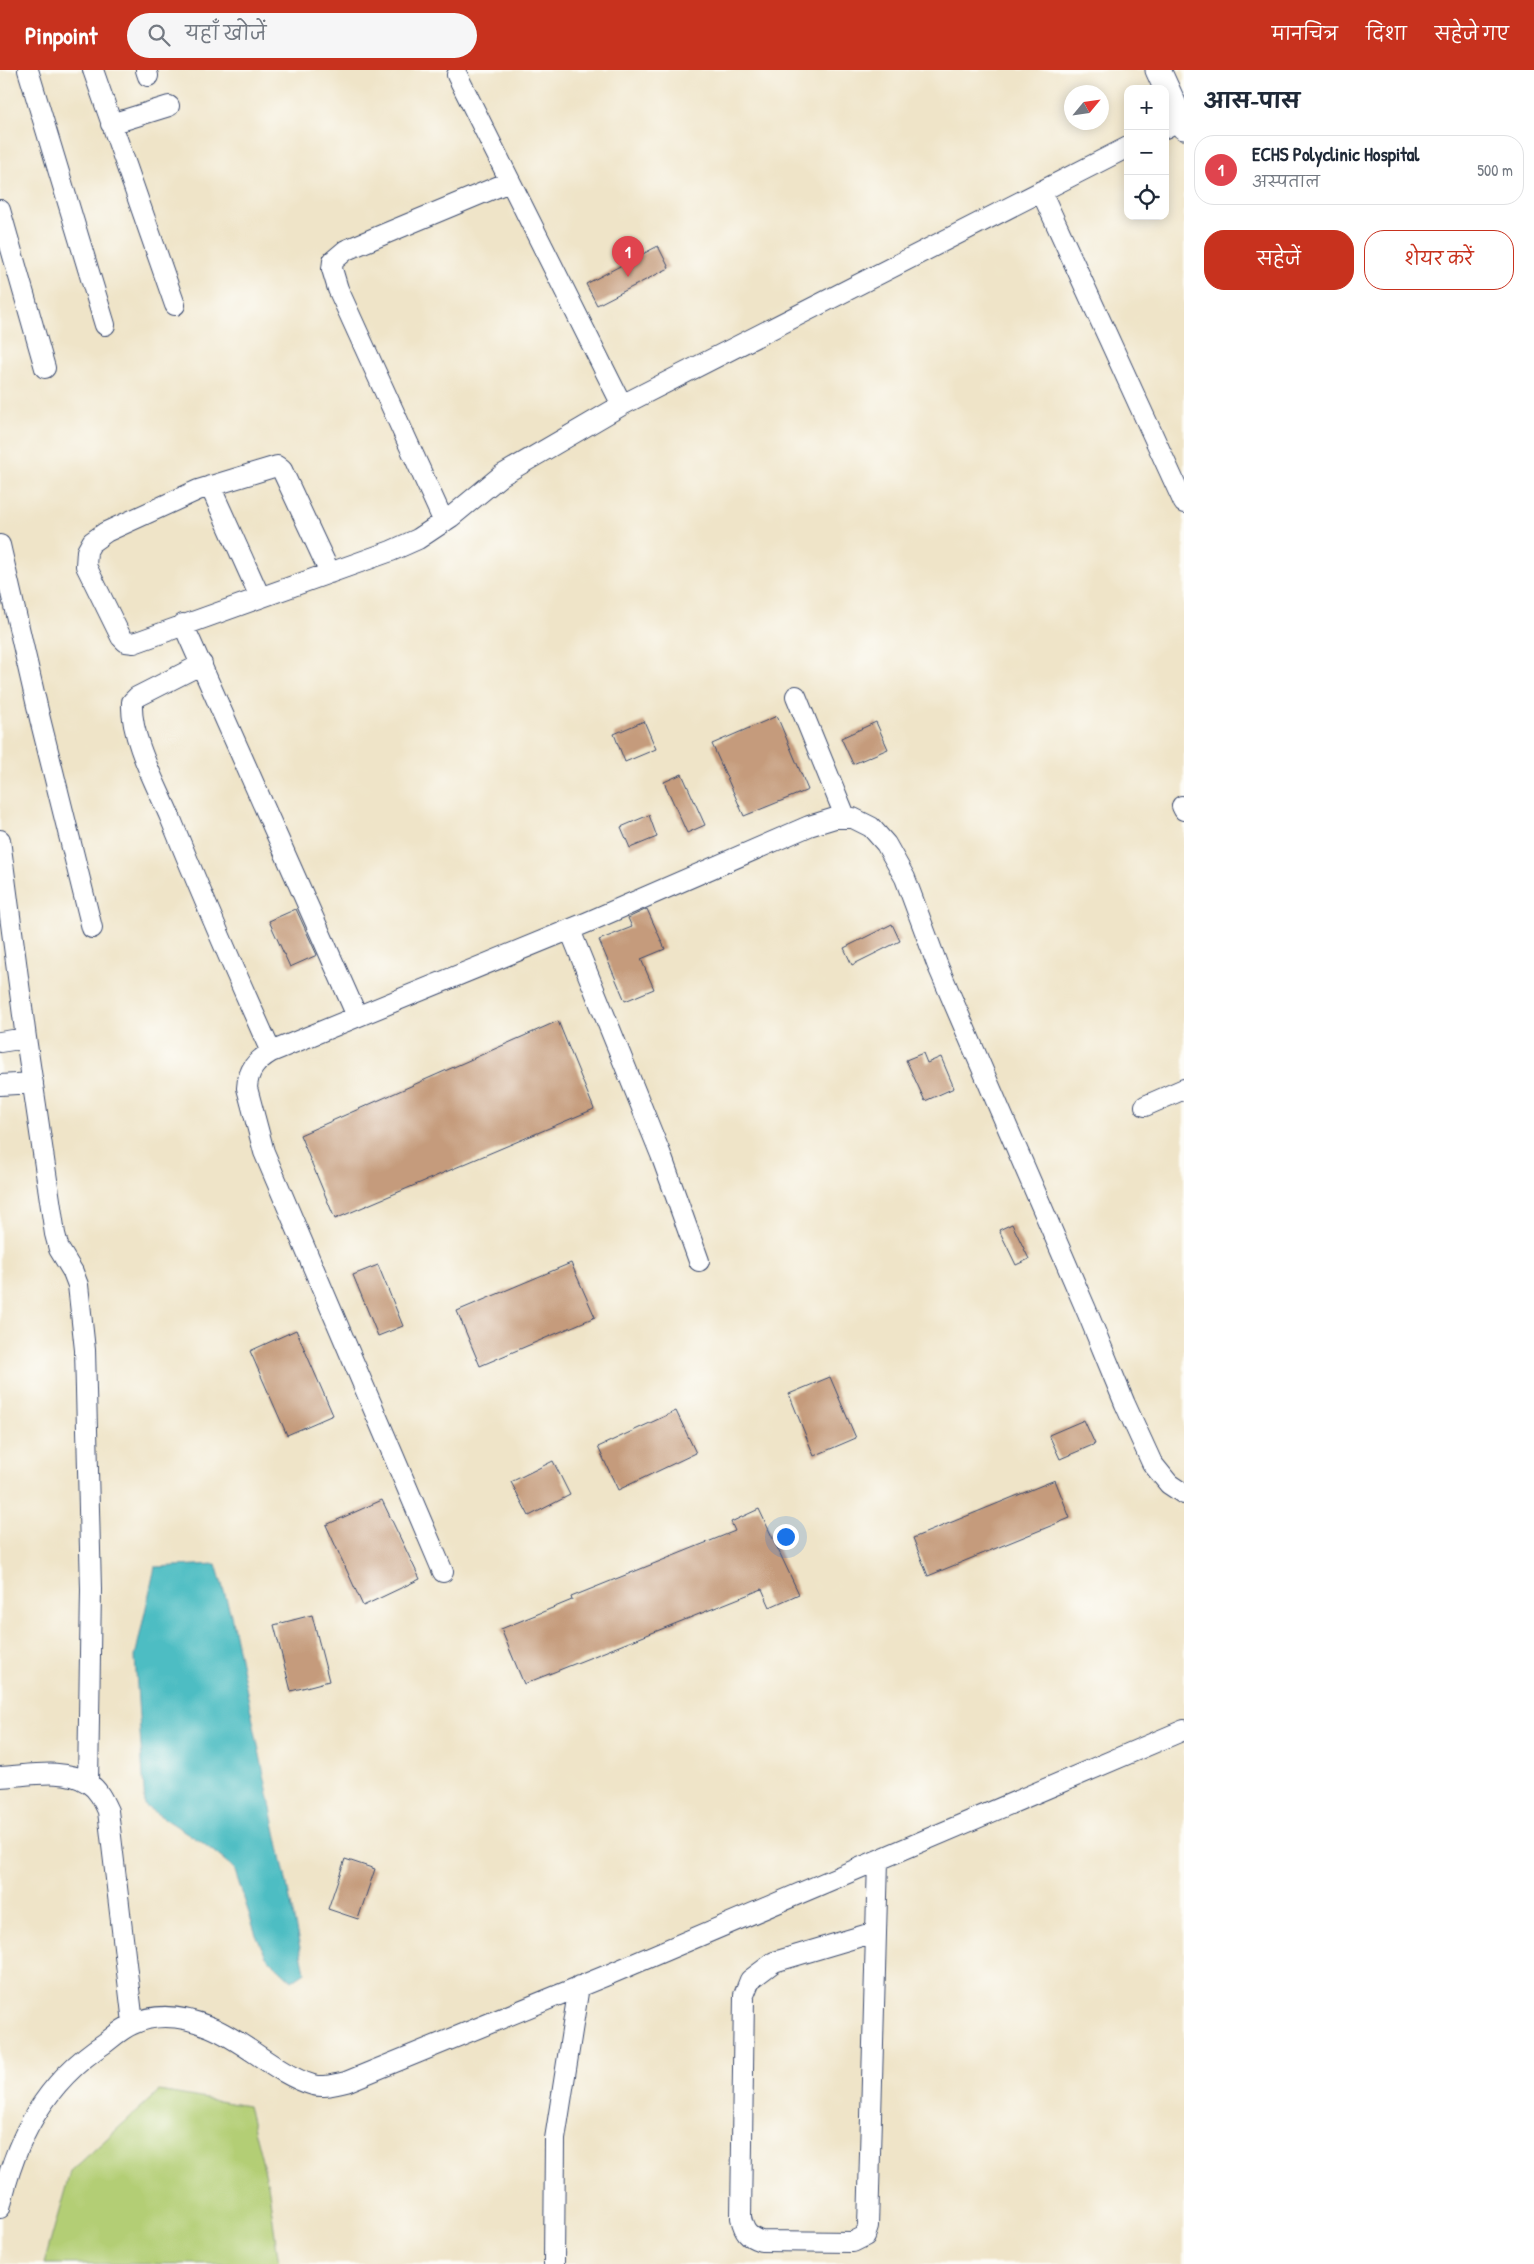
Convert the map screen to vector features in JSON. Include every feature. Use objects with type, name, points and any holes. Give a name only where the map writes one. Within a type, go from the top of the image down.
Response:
[{"type":"main road","points":[[1158,70],[1179,123]]},
{"type":"street","points":[[28,70],[104,325]]},
{"type":"street","points":[[93,70],[175,305]]},
{"type":"street","points":[[456,75],[622,405]]},
{"type":"street","points":[[111,124],[169,106]]},
{"type":"street","points":[[330,573],[282,470],[273,466],[210,486],[97,536],[87,551],[86,566],[121,636],[126,642],[134,643],[183,624],[391,552],[418,539],[444,522],[502,475],[622,405],[1124,149]]},
{"type":"street","points":[[444,522],[338,289],[332,269],[333,261],[346,250],[509,182]]},
{"type":"street","points":[[1042,191],[1184,503]]},
{"type":"street","points":[[0,210],[45,368]]},
{"type":"street","points":[[210,486],[260,597]]},
{"type":"street","points":[[0,545],[40,719],[92,928]]},
{"type":"street","points":[[183,624],[357,1016]]},
{"type":"street","points":[[202,664],[137,697],[132,702],[134,724],[146,761],[271,1052]]},
{"type":"street","points":[[796,696],[845,816]]},
{"type":"street","points":[[443,1572],[264,1152],[246,1088],[247,1077],[251,1069],[261,1058],[271,1052],[570,930],[809,826],[845,816],[872,828],[886,844],[905,878],[937,964],[1125,1404],[1152,1462],[1169,1484],[1184,1494]]},
{"type":"street","points":[[0,840],[26,1038],[55,1234],[59,1249],[73,1272],[78,1285],[83,1322],[91,1589],[88,1783]]},
{"type":"street","points":[[570,930],[661,1155],[699,1261]]},
{"type":"street","points":[[0,1042],[26,1038]]},
{"type":"street","points":[[0,1085],[33,1083]]},
{"type":"street","points":[[1144,1106],[1184,1089]]},
{"type":"street","points":[[0,2208],[11,2167],[20,2144],[44,2100],[68,2071],[93,2050],[133,2024],[159,2017],[180,2017],[212,2028],[294,2076],[314,2085],[332,2085],[346,2082],[579,1986],[1184,1730]]},
{"type":"street","points":[[0,1777],[59,1774],[77,1778],[88,1783],[99,1794],[108,1811],[133,2024]]},
{"type":"street","points":[[875,1932],[774,1962],[750,1980],[744,1995],[741,2218],[744,2228],[751,2238],[761,2241],[853,2242],[865,2236],[868,2227],[878,1860]]},
{"type":"street","points":[[554,2264],[554,2139],[579,1986]]},
{"type":"green space","points":[[159,2091],[248,2106],[268,2184],[279,2264],[44,2264],[70,2172]]},
{"type":"water","points":[[216,1564],[231,1615],[305,1972],[292,1981],[266,1957],[256,1935],[234,1868],[203,1843],[145,1806],[135,1657],[155,1567]]},
{"type":"building","points":[[658,246],[669,268],[597,305],[586,284]]},
{"type":"building","points":[[777,716],[808,790],[744,816],[712,744]]},
{"type":"building","points":[[644,721],[656,749],[625,762],[614,734]]},
{"type":"building","points":[[876,722],[888,749],[853,764],[841,738]]},
{"type":"building","points":[[682,774],[705,825],[687,833],[664,782]]},
{"type":"building","points":[[649,815],[657,837],[630,848],[621,827]]},
{"type":"building","points":[[296,909],[317,955],[290,967],[269,921]]},
{"type":"building","points":[[647,909],[665,949],[641,959],[654,989],[625,1001],[599,940],[632,927],[628,918]]},
{"type":"building","points":[[892,924],[900,941],[852,965],[844,948]]},
{"type":"building","points":[[558,1021],[594,1109],[335,1219],[300,1135]]},
{"type":"building","points":[[923,1053],[927,1063],[941,1057],[954,1088],[925,1101],[906,1060]]},
{"type":"building","points":[[1012,1224],[1029,1259],[1016,1265],[999,1230]]},
{"type":"building","points":[[571,1263],[595,1317],[480,1366],[457,1311]]},
{"type":"building","points":[[378,1265],[403,1326],[378,1336],[353,1275]]},
{"type":"building","points":[[296,1330],[333,1415],[287,1435],[250,1351]]},
{"type":"building","points":[[830,1377],[856,1438],[814,1456],[789,1394]]},
{"type":"building","points":[[676,1411],[696,1453],[618,1490],[598,1447]]},
{"type":"building","points":[[1084,1420],[1095,1444],[1060,1459],[1049,1435]]},
{"type":"building","points":[[553,1461],[570,1495],[529,1516],[511,1482]]},
{"type":"building","points":[[1055,1480],[1070,1518],[928,1576],[913,1538]]},
{"type":"building","points":[[382,1500],[420,1579],[363,1606],[326,1525]]},
{"type":"building","points":[[759,1509],[799,1594],[770,1607],[762,1589],[524,1684],[501,1629],[572,1600],[571,1597],[735,1531],[731,1522]]},
{"type":"building","points":[[312,1615],[329,1681],[291,1691],[274,1625]]},
{"type":"building","points":[[345,1859],[375,1869],[358,1919],[328,1909]]},
{"type":"place","name":"ECHS Polyclinic Hospital","points":[[628,277]]}]
